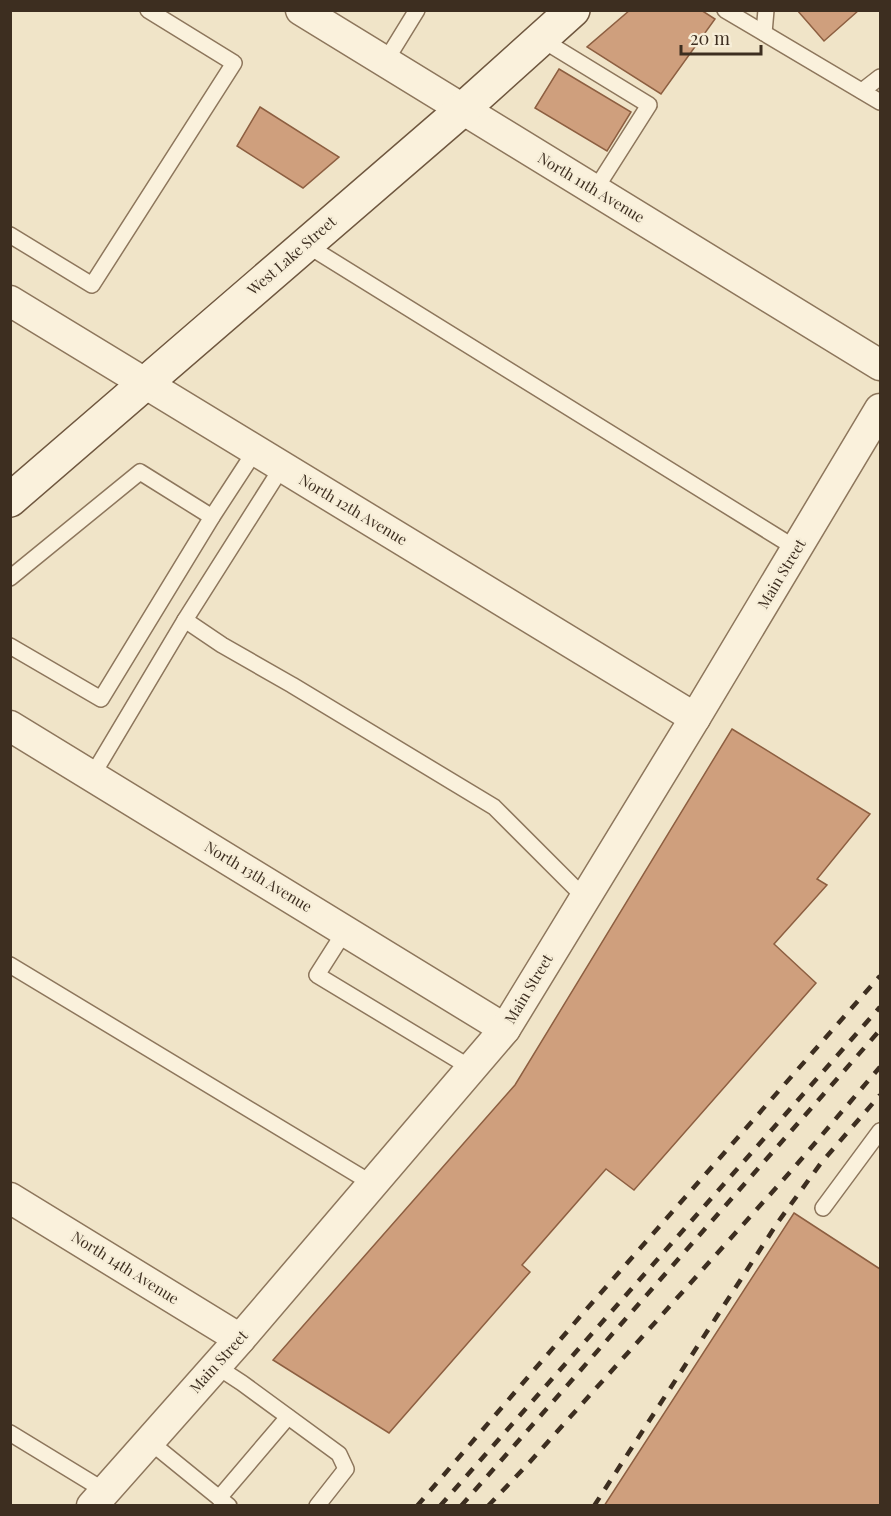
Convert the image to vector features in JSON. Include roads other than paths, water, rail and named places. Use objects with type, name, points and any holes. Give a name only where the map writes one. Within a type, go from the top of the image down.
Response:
[{"type":"main road","name":"West Lake Street","points":[[10,500],[463,109],[573,10]]},
{"type":"street","name":"North 11th Avenue","points":[[319,15],[386,62],[880,365]]},
{"type":"street","name":"North 12th Avenue","points":[[10,302],[695,718]]},
{"type":"street","name":"Main Street","points":[[98,1498],[240,1339],[505,1029],[880,409]]},
{"type":"street","name":"North 13th Avenue","points":[[10,726],[505,1029]]},
{"type":"street","name":"North 14th Avenue","points":[[10,1198],[240,1339]]},
{"type":"lane","points":[[10,235],[92,285],[234,63],[148,10]]},
{"type":"lane","points":[[386,62],[417,10]]},
{"type":"lane","points":[[725,10],[880,102]]},
{"type":"lane","points":[[764,33],[766,10]]},
{"type":"lane","points":[[541,39],[649,105],[595,190]]},
{"type":"lane","points":[[862,91],[880,77]]},
{"type":"lane","points":[[305,244],[797,549]]},
{"type":"lane","points":[[10,646],[101,699],[255,451]]},
{"type":"lane","points":[[92,776],[184,620],[282,467]]},
{"type":"lane","points":[[10,578],[140,472],[212,517]]},
{"type":"lane","points":[[184,620],[494,807],[585,898]]},
{"type":"lane","points":[[345,931],[317,975],[471,1068]]},
{"type":"lane","points":[[10,964],[373,1184]]},
{"type":"lane","points":[[824,1208],[880,1131]]},
{"type":"lane","points":[[216,1366],[339,1454],[346,1469],[317,1506]]},
{"type":"lane","points":[[149,1441],[224,1502],[288,1417]]},
{"type":"lane","points":[[10,1433],[98,1498]]},
{"type":"railway","points":[[417,1506],[584,1312],[880,976]]},
{"type":"railway","points":[[440,1506],[880,1007]]},
{"type":"railway","points":[[461,1506],[880,1030]]},
{"type":"railway","points":[[488,1506],[792,1170],[880,1067]]},
{"type":"railway","points":[[594,1506],[778,1222],[821,1163],[880,1095]]}]
